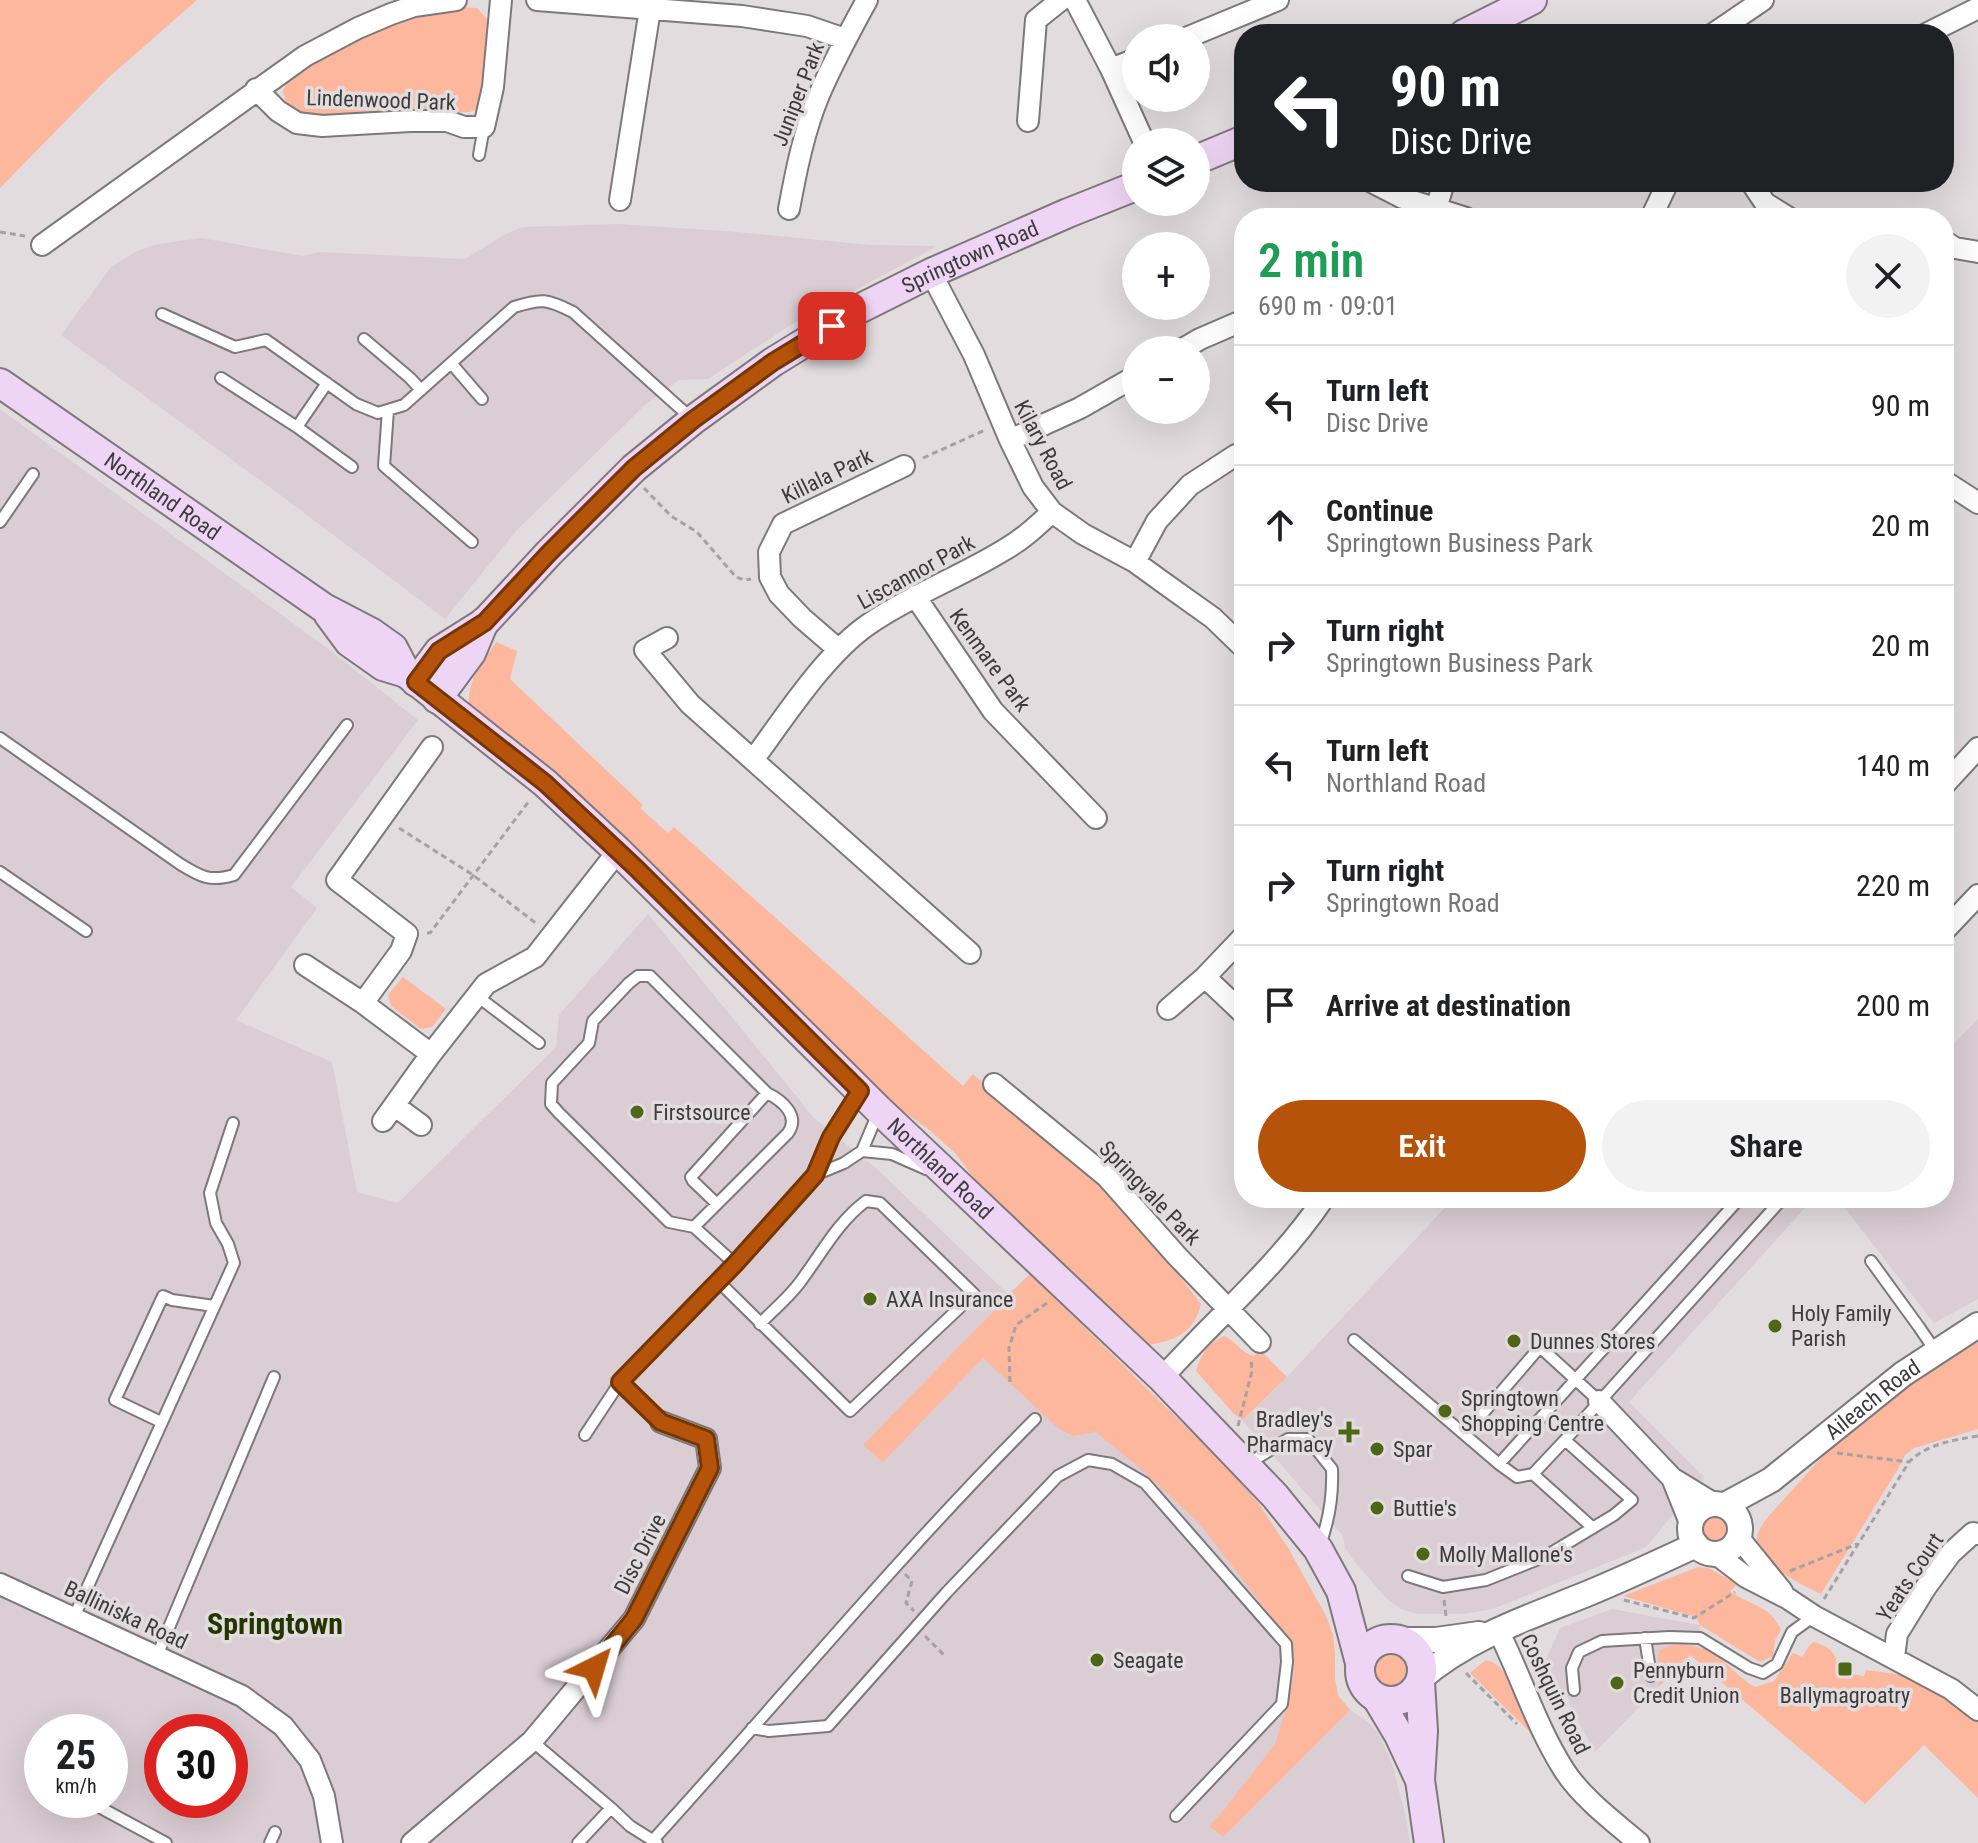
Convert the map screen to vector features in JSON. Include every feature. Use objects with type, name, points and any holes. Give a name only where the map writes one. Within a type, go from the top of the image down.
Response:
[{"type":"main road","points":[[1484,24],[1532,0]]},
{"type":"main road","points":[[1210,154],[1234,144]]},
{"type":"main road","name":"Springtown Road","points":[[420,684],[439,651],[485,622],[634,468],[773,362],[846,317],[931,273],[1122,192]]},
{"type":"main road","name":"Northland Road","points":[[0,383],[324,608],[372,633],[393,648],[420,684],[545,783],[618,851],[869,1101],[1162,1378],[1275,1496],[1318,1549],[1341,1591],[1360,1663]]},
{"type":"main road","name":"Northland Road","points":[[1341,1591],[1396,1639]]},
{"type":"main road","points":[[1420,1780],[1399,1735],[1377,1698],[1363,1683],[1360,1673],[1360,1663],[1365,1653],[1371,1645],[1381,1640],[1396,1639],[1411,1645],[1421,1663],[1423,1731],[1420,1780],[1429,1843]]},
{"type":"main road","points":[[1377,1698],[1387,1701],[1407,1697],[1420,1680]]},
{"type":"street","name":"Lindenwood Park","points":[[42,245],[256,89],[318,49],[413,3],[456,0]]},
{"type":"street","name":"Lindenwood Park","points":[[256,89],[278,111],[297,123],[322,126],[447,121],[464,127],[484,127],[493,87],[501,0]]},
{"type":"street","points":[[537,0],[742,16],[807,26],[845,39]]},
{"type":"street","name":"Juniper Park","points":[[789,209],[799,158],[818,97],[867,0]]},
{"type":"street","points":[[1028,121],[1036,20],[1061,0]]},
{"type":"street","points":[[1075,0],[1138,128]]},
{"type":"street","points":[[1210,28],[1278,0]]},
{"type":"street","points":[[1728,24],[1763,0]]},
{"type":"street","points":[[1946,24],[1978,8]]},
{"type":"street","points":[[620,200],[650,9]]},
{"type":"street","points":[[1111,69],[1122,65]]},
{"type":"street","points":[[1391,192],[1433,208]]},
{"type":"street","points":[[1758,192],[1773,208]]},
{"type":"street","points":[[1954,247],[1978,252]]},
{"type":"street","name":"Kilary Road","points":[[931,273],[974,355],[1033,487],[1052,512],[1083,534],[1135,562],[1213,618],[1234,638]]},
{"type":"street","points":[[1207,336],[1234,324]]},
{"type":"street","points":[[1006,431],[1080,408],[1122,384]]},
{"type":"street","points":[[1135,562],[1157,521],[1190,485],[1234,456]]},
{"type":"street","name":"Killala Park","points":[[770,577],[769,552],[783,524],[904,466]]},
{"type":"street","points":[[1954,487],[1978,503]]},
{"type":"street","name":"Liscannor Park","points":[[753,760],[823,668],[866,626],[915,596],[1004,550],[1052,512]]},
{"type":"street","points":[[770,577],[779,594],[839,650]]},
{"type":"street","name":"Kenmare Park","points":[[915,596],[993,711],[1096,818]]},
{"type":"street","points":[[667,638],[645,650],[690,704],[970,953]]},
{"type":"street","points":[[363,1003],[401,951],[407,934],[337,880],[432,747]]},
{"type":"street","points":[[1954,774],[1978,748]]},
{"type":"street","points":[[421,1125],[389,1113],[486,984],[535,957],[618,851]]},
{"type":"street","points":[[1954,921],[1977,898]]},
{"type":"street","points":[[1168,1009],[1234,947]]},
{"type":"street","points":[[305,965],[363,1003],[431,1054]]},
{"type":"street","points":[[1205,977],[1234,1005]]},
{"type":"street","name":"Springvale Park","points":[[994,1084],[1107,1177],[1228,1309],[1255,1350]]},
{"type":"street","points":[[1162,1378],[1284,1250],[1317,1208]]},
{"type":"street","name":"Aileach Road","points":[[1729,1517],[1903,1374],[1978,1325]]},
{"type":"street","points":[[1599,1401],[1672,1478],[1729,1517],[1787,1598]]},
{"type":"street","name":"Disc Drive","points":[[412,1843],[532,1741],[634,1619],[710,1468],[706,1439],[661,1422]]},
{"type":"street","points":[[1672,1478],[1701,1541],[1746,1577],[1951,1689],[1978,1710]]},
{"type":"street","points":[[1701,1541],[1698,1510],[1729,1517]]},
{"type":"street","points":[[1420,1680],[1447,1658],[1494,1631],[1599,1589],[1701,1541],[1730,1549],[1729,1517]]},
{"type":"street","name":"Yeats Court","points":[[1894,1657],[1897,1634],[1926,1587],[1960,1543],[1973,1533],[1978,1534]]},
{"type":"street","name":"Balliniska Road","points":[[0,1584],[242,1696],[283,1726],[310,1760],[324,1796],[332,1843]]},
{"type":"street","points":[[1396,1639],[1436,1640],[1494,1631]]},
{"type":"street","name":"Coshquin Road","points":[[1494,1631],[1565,1772],[1604,1814],[1639,1843]]},
{"type":"lane","points":[[479,155],[484,127]]},
{"type":"lane","points":[[162,314],[235,347],[266,340],[356,404],[378,413],[404,405],[514,307],[534,300],[551,301],[573,312],[693,420]]},
{"type":"lane","points":[[364,339],[421,390]]},
{"type":"lane","points":[[451,363],[482,399]]},
{"type":"lane","points":[[221,378],[352,467]]},
{"type":"lane","points":[[297,427],[327,383]]},
{"type":"lane","points":[[388,410],[384,466],[472,542]]},
{"type":"lane","points":[[0,522],[33,474]]},
{"type":"lane","points":[[0,738],[180,864],[203,878],[221,879],[234,875],[347,725]]},
{"type":"lane","points":[[0,872],[86,931]]},
{"type":"lane","points":[[694,1227],[794,1125],[793,1119],[777,1098],[767,1093],[650,976],[638,976],[593,1021],[589,1043],[552,1083],[551,1104],[669,1222],[694,1227],[735,1264]]},
{"type":"lane","points":[[477,996],[539,1043]]},
{"type":"lane","points":[[717,1204],[691,1177],[767,1093]]},
{"type":"lane","points":[[862,1151],[869,1101]]},
{"type":"lane","points":[[585,1435],[620,1382],[735,1264],[815,1175],[831,1137],[869,1101]]},
{"type":"lane","points":[[74,1617],[234,1263],[216,1223],[210,1193],[233,1123]]},
{"type":"lane","points":[[815,1175],[844,1163],[862,1151],[892,1154],[954,1181]]},
{"type":"lane","points":[[718,1281],[760,1324],[850,1411],[974,1294],[880,1203],[866,1201],[829,1238],[803,1279],[760,1324]]},
{"type":"lane","points":[[1499,1464],[1731,1208]]},
{"type":"lane","points":[[1354,1340],[1499,1464],[1517,1477],[1533,1474],[1774,1208]]},
{"type":"lane","points":[[1871,1261],[1936,1352]]},
{"type":"lane","points":[[161,1422],[115,1400],[163,1296],[214,1306]]},
{"type":"lane","points":[[1465,1434],[1540,1347],[1599,1401]]},
{"type":"lane","points":[[157,1656],[274,1377]]},
{"type":"lane","points":[[620,1382],[661,1422]]},
{"type":"lane","points":[[532,1741],[630,1826],[655,1841],[877,1586],[1035,1419]]},
{"type":"lane","points":[[1246,1465],[1288,1439],[1308,1439],[1332,1469],[1330,1507],[1325,1534],[1318,1549]]},
{"type":"lane","points":[[1408,1576],[1443,1587],[1486,1580],[1546,1556],[1614,1515],[1632,1500],[1565,1440]]},
{"type":"lane","points":[[752,1728],[769,1731],[828,1726],[947,1592],[1058,1476],[1088,1460],[1112,1464],[1145,1483],[1286,1644],[1282,1704],[1176,1816]]},
{"type":"lane","points":[[1533,1474],[1593,1528]]},
{"type":"lane","points":[[1574,1690],[1572,1668],[1579,1652],[1602,1641],[1700,1638],[1749,1668],[1763,1673],[1777,1664],[1792,1632],[1814,1616]]},
{"type":"lane","points":[[1645,1638],[1651,1676]]},
{"type":"lane","points":[[578,1843],[611,1808]]},
{"type":"lane","points":[[120,1818],[166,1843]]},
{"type":"path","points":[[0,232],[34,238],[42,245]]},
{"type":"path","points":[[904,466],[1006,431]]},
{"type":"path","points":[[641,485],[671,516],[697,532],[736,577],[744,580],[770,577]]},
{"type":"path","points":[[407,934],[430,933],[528,803]]},
{"type":"path","points":[[383,818],[473,875],[551,935]]},
{"type":"path","points":[[1010,1382],[1009,1348],[1016,1325],[1047,1303],[1050,1293],[1061,1281]]},
{"type":"path","points":[[1237,1430],[1255,1350]]},
{"type":"path","points":[[1814,1616],[1909,1462],[1917,1454],[1939,1444],[1978,1436]]},
{"type":"path","points":[[1818,1442],[1826,1452],[1909,1462]]},
{"type":"path","points":[[1772,1578],[1859,1543]]},
{"type":"path","points":[[1599,1589],[1620,1599],[1694,1618],[1736,1590],[1746,1577]]},
{"type":"path","points":[[1443,1587],[1446,1620]]},
{"type":"path","points":[[1463,1671],[1530,1738],[1546,1736]]},
{"type":"shaded area","points":[[0,0],[197,0],[108,78],[0,188]]},
{"type":"shaded area","points":[[461,7],[477,8],[492,25],[484,100],[477,109],[470,112],[301,116],[287,107],[283,91],[287,82],[338,47],[402,20]]},
{"type":"shaded area","points":[[619,224],[870,245],[937,246],[794,323],[708,379],[679,380],[646,404],[516,531],[445,619],[61,335],[111,267],[153,245],[201,238],[303,256],[319,252],[465,259],[522,227]]},
{"type":"shaded area","points":[[0,409],[331,651],[418,720],[291,887],[317,908],[236,1020],[332,1062],[357,1192],[398,1203],[556,1047],[559,1015],[648,914],[814,1118],[878,1170],[1008,1294],[1030,1274],[1222,1462],[1259,1504],[1326,1616],[1333,1636],[1338,1696],[1377,1731],[1392,1763],[1410,1843],[0,1843]]},
{"type":"shaded area","points":[[496,642],[517,651],[510,679],[643,805],[640,808],[668,833],[674,827],[963,1086],[973,1074],[1102,1186],[1154,1243],[1201,1304],[1188,1329],[1175,1338],[1147,1345],[989,1198],[955,1153],[898,1108],[469,704],[474,679]]},
{"type":"shaded area","points":[[403,977],[446,1009],[432,1027],[421,1029],[391,1006],[388,995]]},
{"type":"shaded area","points":[[1978,1019],[1978,1299],[1934,1323],[1845,1208],[1954,1208],[1954,1043]]},
{"type":"shaded area","name":"Springtown Shopping Centre","points":[[1445,1208],[1805,1208],[1629,1402],[1704,1477],[1646,1547],[1493,1609],[1463,1614],[1418,1614],[1400,1609],[1385,1597],[1345,1548],[1343,1536],[1243,1421]]},
{"type":"shaded area","points":[[1030,1274],[1222,1462],[1259,1504],[1288,1548],[1326,1616],[1333,1636],[1338,1695],[1350,1710],[1223,1837],[1209,1826],[1275,1744],[1294,1675],[1294,1646],[1199,1523],[1096,1432],[1073,1436],[1058,1428],[983,1358],[883,1462],[863,1445]]},
{"type":"shaded area","points":[[1225,1336],[1250,1355],[1254,1356],[1259,1349],[1287,1377],[1243,1420],[1196,1371],[1206,1350]]},
{"type":"shaded area","points":[[1978,1343],[1978,1429],[1914,1448],[1905,1455],[1821,1594],[1765,1559],[1757,1542],[1761,1526],[1831,1447],[1898,1393]]},
{"type":"shaded area","points":[[1715,1511],[1728,1516],[1733,1529],[1728,1542],[1715,1547],[1702,1542],[1697,1529],[1702,1516]]},
{"type":"shaded area","points":[[1698,1567],[1708,1568],[1738,1584],[1730,1591],[1771,1615],[1781,1630],[1775,1640],[1773,1656],[1760,1662],[1700,1625],[1696,1617],[1623,1596]]},
{"type":"shaded area","points":[[1612,1609],[1700,1625],[1700,1638],[1690,1655],[1595,1752],[1568,1697],[1551,1688],[1545,1662],[1560,1628]]},
{"type":"shaded area","points":[[1814,1642],[1832,1652],[1838,1672],[1864,1676],[1866,1670],[1905,1676],[1928,1686],[1978,1717],[1978,1798],[1924,1745],[1865,1804],[1690,1655],[1659,1687],[1658,1656],[1660,1650],[1669,1646],[1685,1645],[1708,1651],[1755,1687],[1774,1681],[1793,1653],[1802,1657]]},
{"type":"shaded area","points":[[1392,1652],[1405,1657],[1410,1670],[1405,1683],[1392,1688],[1379,1683],[1374,1670],[1379,1657]]},
{"type":"shaded area","points":[[1486,1660],[1495,1663],[1509,1680],[1532,1734],[1470,1673]]},
{"type":"place","name":"Firstsource","points":[[637,1112]]},
{"type":"place","name":"AXA Insurance","points":[[870,1299]]},
{"type":"place","name":"Holy Family Parish","points":[[1775,1326]]},
{"type":"place","name":"Dunnes Stores","points":[[1514,1341]]},
{"type":"place","name":"Springtown Shopping Centre","points":[[1445,1411]]},
{"type":"place","name":"Bradley's Pharmacy","points":[[1349,1432]]},
{"type":"place","name":"Spar","points":[[1377,1449]]},
{"type":"place","name":"Buttie's","points":[[1377,1508]]},
{"type":"place","name":"Molly Mallone's","points":[[1423,1554]]},
{"type":"place","name":"Seagate","points":[[1097,1660]]},
{"type":"place","name":"Ballymagroatry","points":[[1845,1669]]},
{"type":"place","name":"Pennyburn Credit Union","points":[[1617,1683]]},
{"type":"district","name":"Springtown","points":[[275,1623]]},
{"type":"route","points":[[594,1668],[634,1619],[710,1468],[706,1439],[661,1422],[620,1382],[735,1264],[815,1175],[831,1137],[860,1091],[636,868],[545,783],[416,682],[439,651],[485,622],[634,468],[773,362],[832,326]]}]
